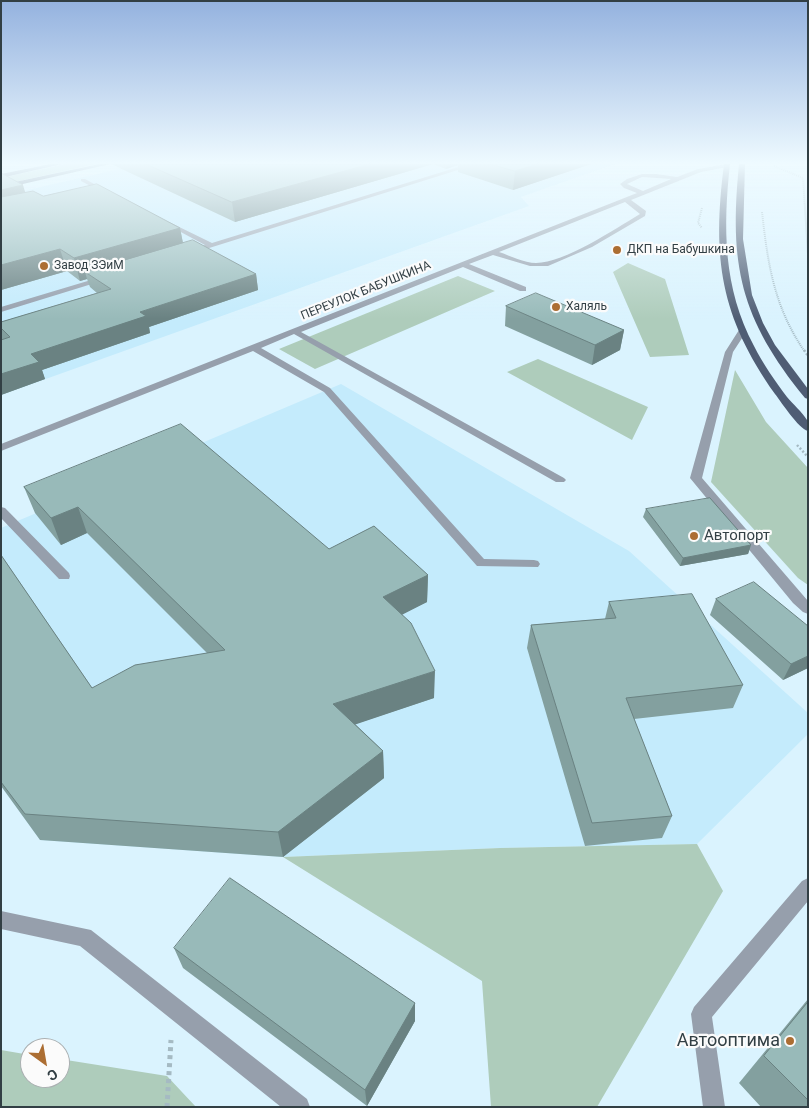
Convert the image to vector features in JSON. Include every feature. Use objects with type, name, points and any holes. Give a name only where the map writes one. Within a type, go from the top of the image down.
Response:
[{"type":"main road","points":[[724,216],[722,250],[728,290],[742,332],[764,370],[808,428]]},
{"type":"main road","points":[[740,216],[744,278],[754,312],[770,344],[808,396]]},
{"type":"lane","points":[[184,254],[309,216]]},
{"type":"lane","name":"ПЕРЕУЛОК БАБУШКИНА","points":[[1,448],[588,216]]},
{"type":"lane","points":[[494,254],[535,265],[546,265],[599,241],[642,216]]},
{"type":"lane","points":[[162,221],[212,246]]},
{"type":"lane","points":[[464,265],[523,289]]},
{"type":"lane","points":[[1,310],[111,276]]},
{"type":"lane","points":[[296,332],[560,480]]},
{"type":"lane","points":[[742,332],[729,352],[696,478],[804,604]]},
{"type":"lane","points":[[255,348],[328,390],[481,563],[534,564]]},
{"type":"lane","points":[[1,511],[64,576]]},
{"type":"lane","points":[[714,1107],[701,1014],[808,887]]},
{"type":"lane","points":[[1,920],[84,937],[299,1107]]},
{"type":"path","points":[[762,216],[770,278],[781,311],[808,356]]},
{"type":"path","points":[[805,216],[808,254]]},
{"type":"path","points":[[167,1107],[172,1007]]},
{"type":"shaded area","points":[[1,216],[502,216],[1,395]]},
{"type":"shaded area","points":[[341,384],[629,551],[808,713],[808,734],[697,844],[500,848],[283,857],[40,840],[1,786],[1,528]]},
{"type":"green space","points":[[628,263],[665,279],[689,355],[650,357],[613,272]]},
{"type":"green space","points":[[458,276],[495,291],[315,369],[279,349]]},
{"type":"green space","points":[[538,359],[648,407],[632,440],[507,372]]},
{"type":"green space","points":[[735,370],[766,422],[808,468],[808,585],[798,578],[711,482]]},
{"type":"green space","points":[[697,844],[723,891],[597,1107],[491,1107],[482,981],[283,857],[500,848]]},
{"type":"green space","points":[[1,1050],[20,1053],[20,1088],[70,1088],[70,1061],[167,1076],[196,1107],[1,1107]]},
{"type":"building","name":"Завод ЗЭиМ","points":[[1,216],[157,216],[180,228],[74,258],[60,249],[1,265]]},
{"type":"building","points":[[193,240],[256,274],[140,312],[146,316],[31,354],[39,362],[1,374],[1,340],[10,337],[1,328],[1,322],[111,289],[85,272]]},
{"type":"building","points":[[536,293],[624,330],[595,345],[506,306]]},
{"type":"building","points":[[181,424],[329,549],[374,526],[428,575],[383,597],[411,623],[435,671],[333,704],[383,751],[278,832],[25,814],[1,782],[1,555],[92,688],[135,665],[225,650],[78,507],[51,518],[24,487]]},
{"type":"building","points":[[710,498],[751,545],[683,558],[646,509]]},
{"type":"building","points":[[754,582],[808,626],[808,656],[791,664],[716,599]]},
{"type":"building","points":[[692,594],[743,685],[626,698],[672,816],[592,823],[531,625],[616,618],[609,602]]},
{"type":"building","points":[[230,878],[415,1003],[365,1090],[174,948]]},
{"type":"building","points":[[808,1002],[808,1100],[764,1056]]},
{"type":"place","name":"ДКП на Бабушкина","points":[[617,250]]},
{"type":"place","name":"Завод ЗЭиМ","points":[[44,266]]},
{"type":"place","name":"Халяль","points":[[556,307]]},
{"type":"place","name":"Автопорт","points":[[694,536]]},
{"type":"place","name":"Автооптима","points":[[790,1041]]}]
